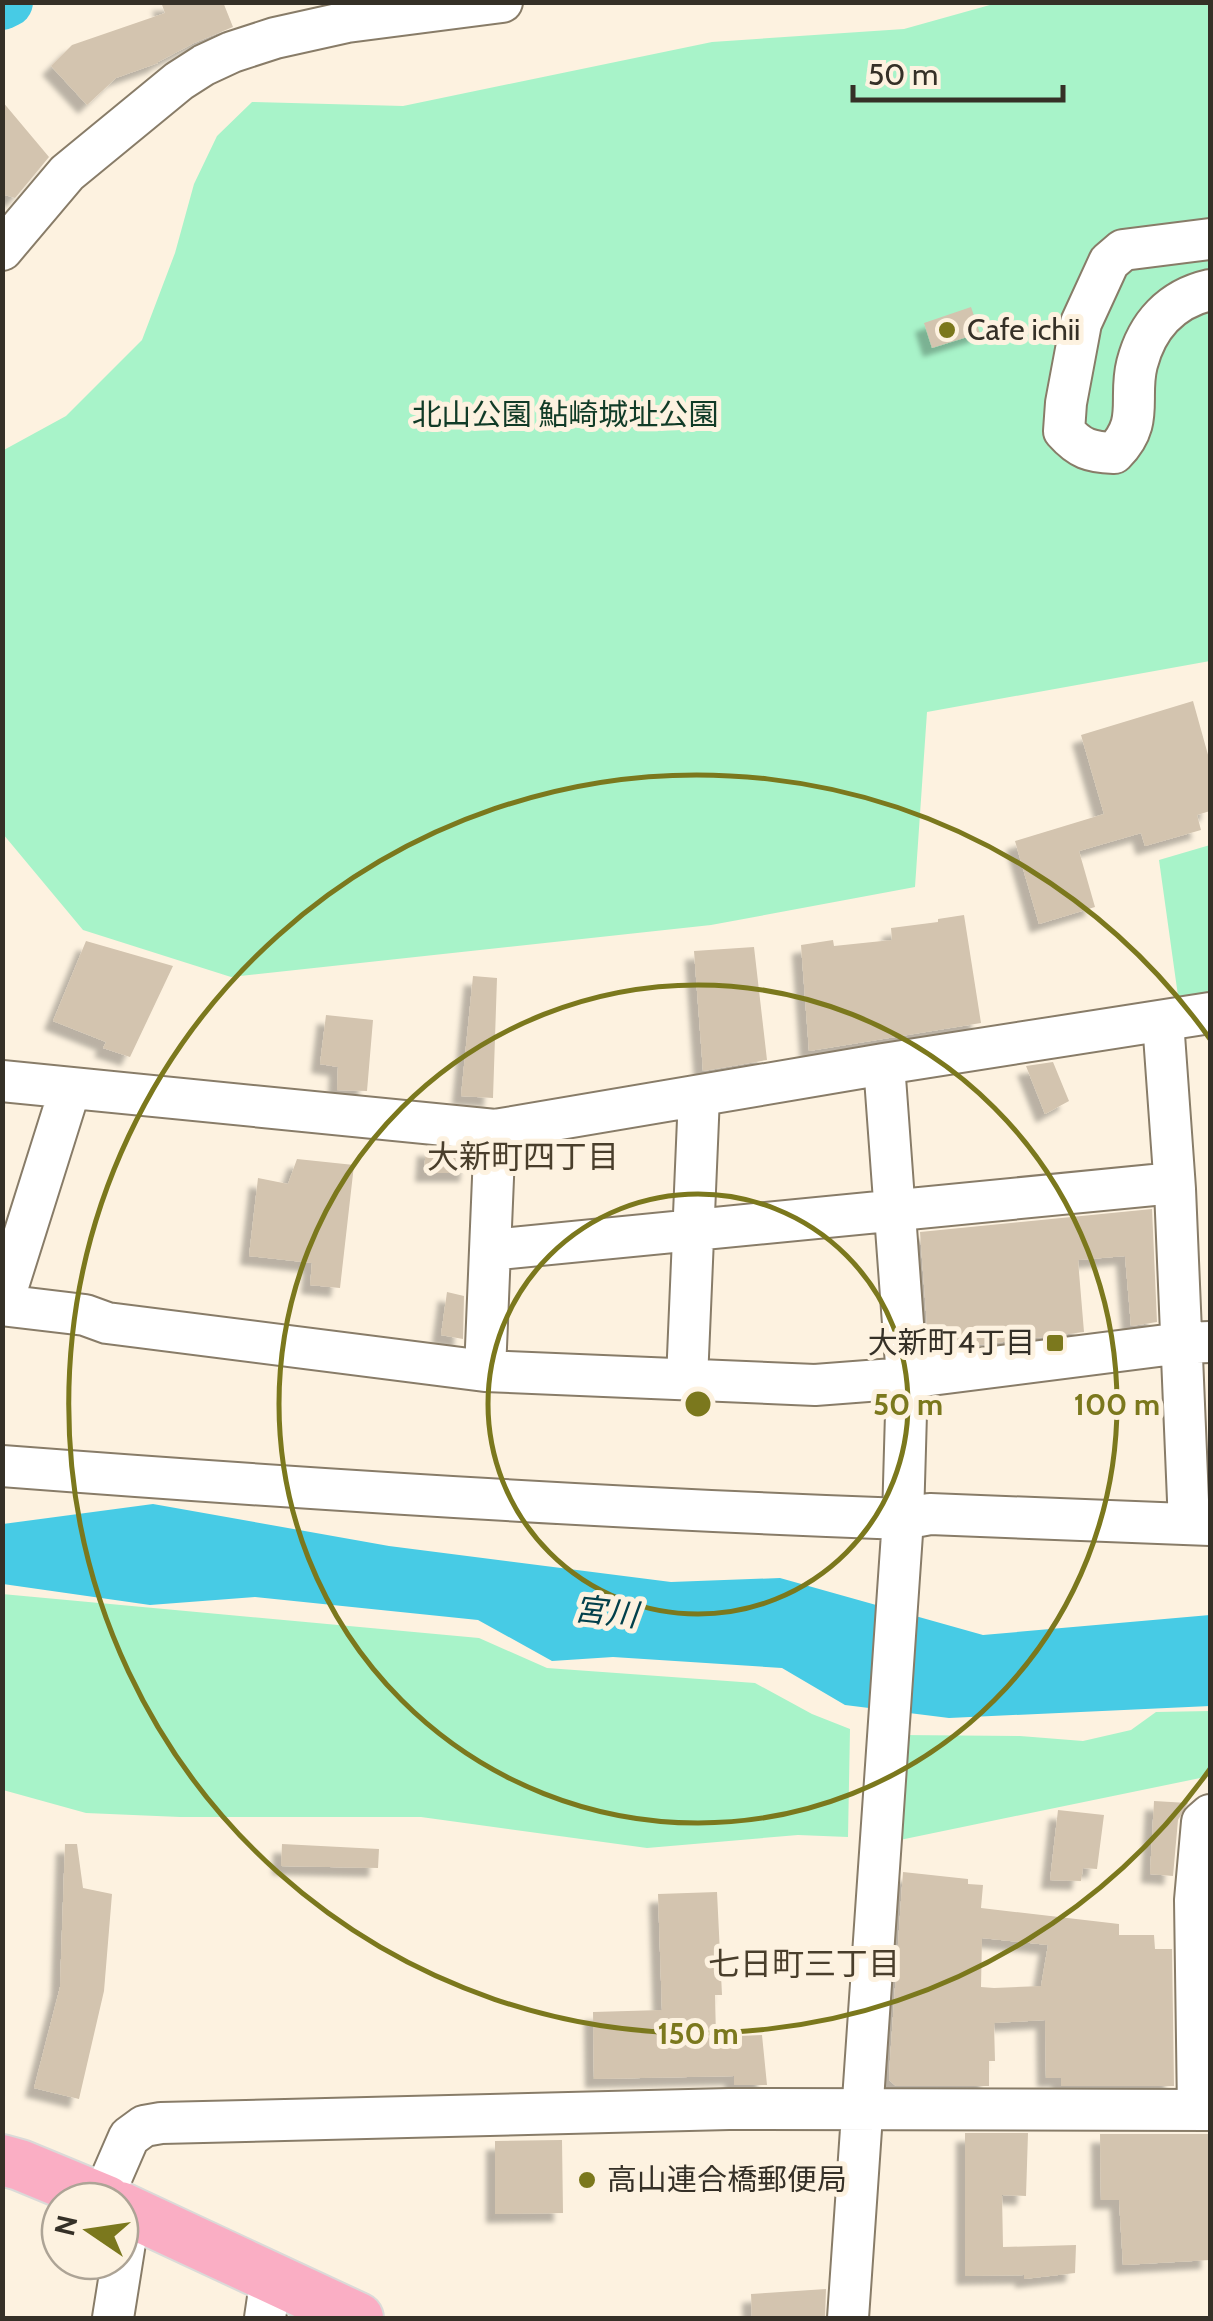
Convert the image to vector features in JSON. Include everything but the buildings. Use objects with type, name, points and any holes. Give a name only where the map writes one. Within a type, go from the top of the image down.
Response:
[{"type":"main road","points":[[2,2160],[59,2181]]},
{"type":"main road","points":[[140,2219],[268,2298],[358,2318]]},
{"type":"street","points":[[2,250],[67,174],[179,81],[204,65],[275,38],[347,22],[502,2]]},
{"type":"street","points":[[1210,239],[1124,250],[1109,262],[1081,323],[1066,403],[1064,431],[1077,445],[1114,453],[1128,439],[1135,408],[1136,366],[1152,326],[1180,301],[1210,290]]},
{"type":"street","points":[[2,1082],[496,1130],[1210,1013]]},
{"type":"street","points":[[2,1466],[383,1494],[736,1512],[902,1528],[930,1514],[1200,1524],[1196,1342],[1174,1183],[1162,1021]]},
{"type":"street","points":[[848,2318],[902,1528],[907,1378],[884,1064]]},
{"type":"street","points":[[70,1089],[2,1306],[485,1371],[815,1384],[907,1378],[1196,1342]]},
{"type":"street","points":[[687,1380],[699,1096]]},
{"type":"street","points":[[485,1371],[496,1130]]},
{"type":"street","points":[[490,1250],[1174,1183]]},
{"type":"street","points":[[120,2181],[129,2137],[144,2126],[161,2123],[710,2110],[1204,2110],[1196,1900],[1202,1822],[1210,1815]]},
{"type":"street","points":[[114,2281],[114,2318]]},
{"type":"green space","name":"北山公園 鮎崎城址公園","points":[[997,3],[1210,3],[1210,661],[927,712],[915,887],[711,925],[231,977],[83,930],[3,834],[2,451],[66,416],[142,340],[175,253],[194,184],[217,136],[252,102],[403,106],[712,42],[904,29]]},
{"type":"green space","points":[[1210,845],[1210,997],[1179,1003],[1159,860]]},
{"type":"green space","points":[[2,1594],[479,1638],[547,1668],[755,1683],[812,1714],[850,1729],[848,1837],[798,1835],[647,1848],[421,1817],[86,1813],[3,1790]]},
{"type":"green space","points":[[1210,1711],[1210,1776],[895,1841],[902,1735],[1083,1741],[1131,1730],[1156,1712]]},
{"type":"water","name":"宮川","points":[[153,1504],[389,1546],[671,1582],[780,1578],[983,1635],[1210,1615],[1210,1706],[949,1718],[845,1705],[782,1668],[613,1657],[552,1661],[478,1620],[255,1597],[150,1605],[3,1584],[3,1524]]},
{"type":"waterway","points":[[2,5],[8,2]]},
{"type":"place","name":"Cafe ichii","points":[[947,330]]},
{"type":"place","name":"大新町4丁目","points":[[1055,1343]]},
{"type":"place","name":"高山連合橋郵便局","points":[[587,2180]]},
{"type":"district","name":"大新町四丁目","points":[[523,1157]]},
{"type":"district","name":"七日町三丁目","points":[[804,1964]]}]
